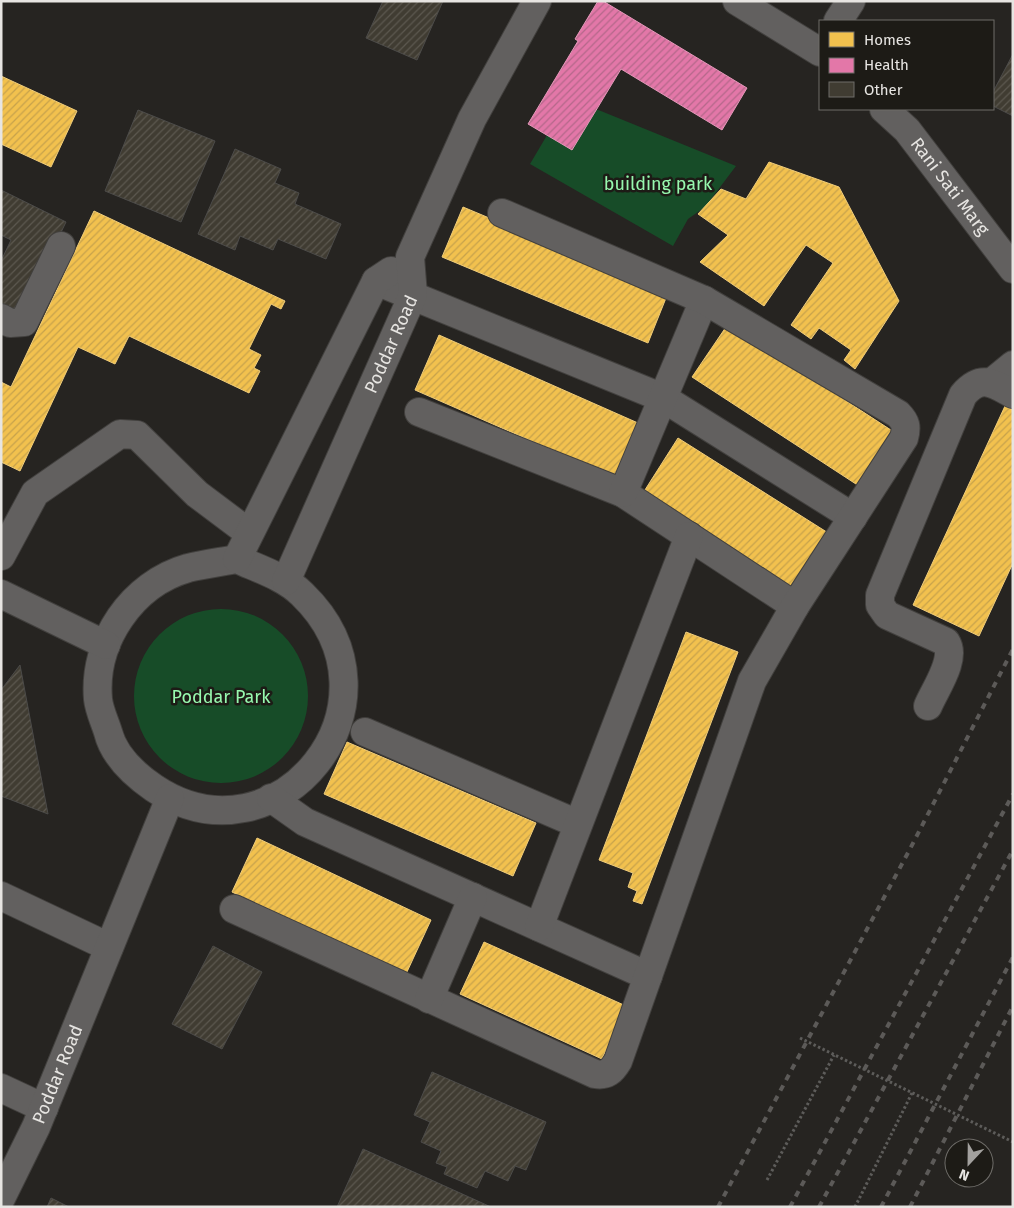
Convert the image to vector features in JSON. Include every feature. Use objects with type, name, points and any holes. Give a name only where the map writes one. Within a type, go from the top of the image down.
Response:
[{"type":"street","points":[[238,559],[249,533],[376,281],[410,257],[472,119],[537,1]]},
{"type":"street","points":[[737,1],[819,50]]},
{"type":"street","points":[[839,20],[851,1]]},
{"type":"street","name":"Rani Sati Marg","points":[[885,110],[907,130],[1013,269]]},
{"type":"street","points":[[234,909],[595,1074],[603,1075],[612,1071],[618,1061],[752,681],[795,606],[904,438],[906,429],[904,421],[898,414],[704,300],[502,213]]},
{"type":"street","points":[[1,318],[10,323],[24,322],[61,246]]},
{"type":"street","name":"Poddar Road","points":[[286,581],[414,295],[410,257]]},
{"type":"street","points":[[376,281],[663,398],[853,517]]},
{"type":"street","points":[[623,493],[704,300]]},
{"type":"street","points":[[928,706],[949,658],[950,648],[946,642],[887,615],[880,605],[880,595],[963,394],[970,386],[980,382],[1002,388],[1013,365]]},
{"type":"street","points":[[419,412],[623,493],[795,606]]},
{"type":"street","points":[[1,556],[35,493],[120,434],[137,435],[197,494],[249,533]]},
{"type":"street","points":[[539,926],[689,536]]},
{"type":"street","points":[[238,559],[286,581],[303,594],[327,624],[341,659],[344,697],[335,734],[316,766],[287,791],[251,806],[224,810],[196,807],[170,798],[135,774],[110,740],[98,699],[101,657],[118,618],[148,587],[186,569],[238,559]]},
{"type":"street","points":[[1,594],[106,645]]},
{"type":"street","points":[[366,732],[578,824]]},
{"type":"street","name":"Poddar Road","points":[[1,1198],[44,1108],[170,798]]},
{"type":"street","points":[[271,798],[305,822],[648,976]]},
{"type":"street","points":[[1,896],[110,947]]},
{"type":"street","points":[[429,999],[473,897]]},
{"type":"street","points":[[1,1088],[44,1108]]},
{"type":"path","points":[[800,1038],[1013,1142]]},
{"type":"path","points":[[767,1180],[834,1055]]},
{"type":"path","points":[[855,1207],[912,1093]]},
{"type":"green space","name":"building park","points":[[569,98],[736,166],[705,207],[688,219],[673,246],[530,164]]},
{"type":"green space","name":"Poddar Park","points":[[221,609],[238,611],[254,616],[276,629],[288,641],[304,671],[308,696],[306,713],[301,729],[288,751],[276,763],[246,779],[221,783],[204,781],[188,776],[166,763],[154,751],[138,721],[134,696],[136,679],[141,663],[154,641],[166,629],[196,613]]},
{"type":"building: Homes","points":[[1,76],[77,111],[51,167],[1,144]]},
{"type":"building: Homes","points":[[769,162],[839,187],[899,301],[855,369],[844,360],[851,350],[819,328],[811,339],[791,325],[833,263],[806,245],[764,306],[700,262],[728,235],[698,214],[721,189],[746,199]]},
{"type":"building: Homes","points":[[463,207],[668,293],[648,343],[442,257]]},
{"type":"building: Homes","points":[[94,211],[285,301],[281,309],[271,304],[249,349],[261,355],[254,368],[260,371],[249,393],[129,336],[115,364],[78,347],[20,471],[1,462],[1,382],[11,387]]},
{"type":"building: Homes","points":[[728,324],[894,432],[859,486],[692,377]]},
{"type":"building: Homes","points":[[439,335],[638,423],[614,477],[415,390]]},
{"type":"building: Homes","points":[[1005,406],[1013,410],[1013,563],[979,636],[913,605]]},
{"type":"building: Homes","points":[[678,438],[833,536],[799,591],[643,493]]},
{"type":"building: Homes","points":[[686,632],[738,652],[642,904],[633,901],[637,891],[628,887],[633,873],[599,860]]},
{"type":"building: Homes","points":[[347,742],[536,823],[513,876],[324,794]]},
{"type":"building: Homes","points":[[257,838],[431,920],[406,974],[232,892]]},
{"type":"building: Homes","points":[[484,942],[626,1006],[602,1059],[460,994]]},
{"type":"building: Health","points":[[598,1],[603,1],[747,88],[722,130],[621,69],[572,150],[528,124],[578,41],[575,39]]},
{"type":"building: Other","points":[[383,1],[443,1],[417,60],[366,38]]},
{"type":"building: Other","points":[[1013,54],[1013,116],[994,106],[994,90]]},
{"type":"building: Other","points":[[138,110],[215,141],[181,222],[105,191]]},
{"type":"building: Other","points":[[235,149],[281,169],[275,183],[299,193],[295,204],[341,224],[326,259],[278,239],[273,250],[240,236],[235,250],[198,234]]},
{"type":"building: Other","points":[[1,190],[66,222],[21,315],[1,304],[1,261],[11,240],[1,235]]},
{"type":"building: Other","points":[[20,665],[48,814],[1,796],[1,690]]},
{"type":"building: Other","points":[[213,946],[262,972],[222,1049],[172,1024]]},
{"type":"building: Other","points":[[432,1072],[546,1122],[526,1170],[515,1166],[508,1181],[485,1171],[477,1188],[444,1174],[447,1167],[436,1163],[441,1151],[421,1142],[430,1122],[414,1115]]},
{"type":"building: Other","points":[[363,1149],[491,1207],[337,1207]]},
{"type":"building: Other","points":[[51,1198],[69,1207],[47,1207]]},
{"type":"railway","points":[[718,1207],[910,849],[1013,649]]},
{"type":"railway","points":[[790,1207],[1013,794]]},
{"type":"railway","points":[[819,1207],[1013,850]]},
{"type":"railway","points":[[881,1207],[1013,957]]},
{"type":"railway","points":[[910,1207],[1013,1006]]}]
